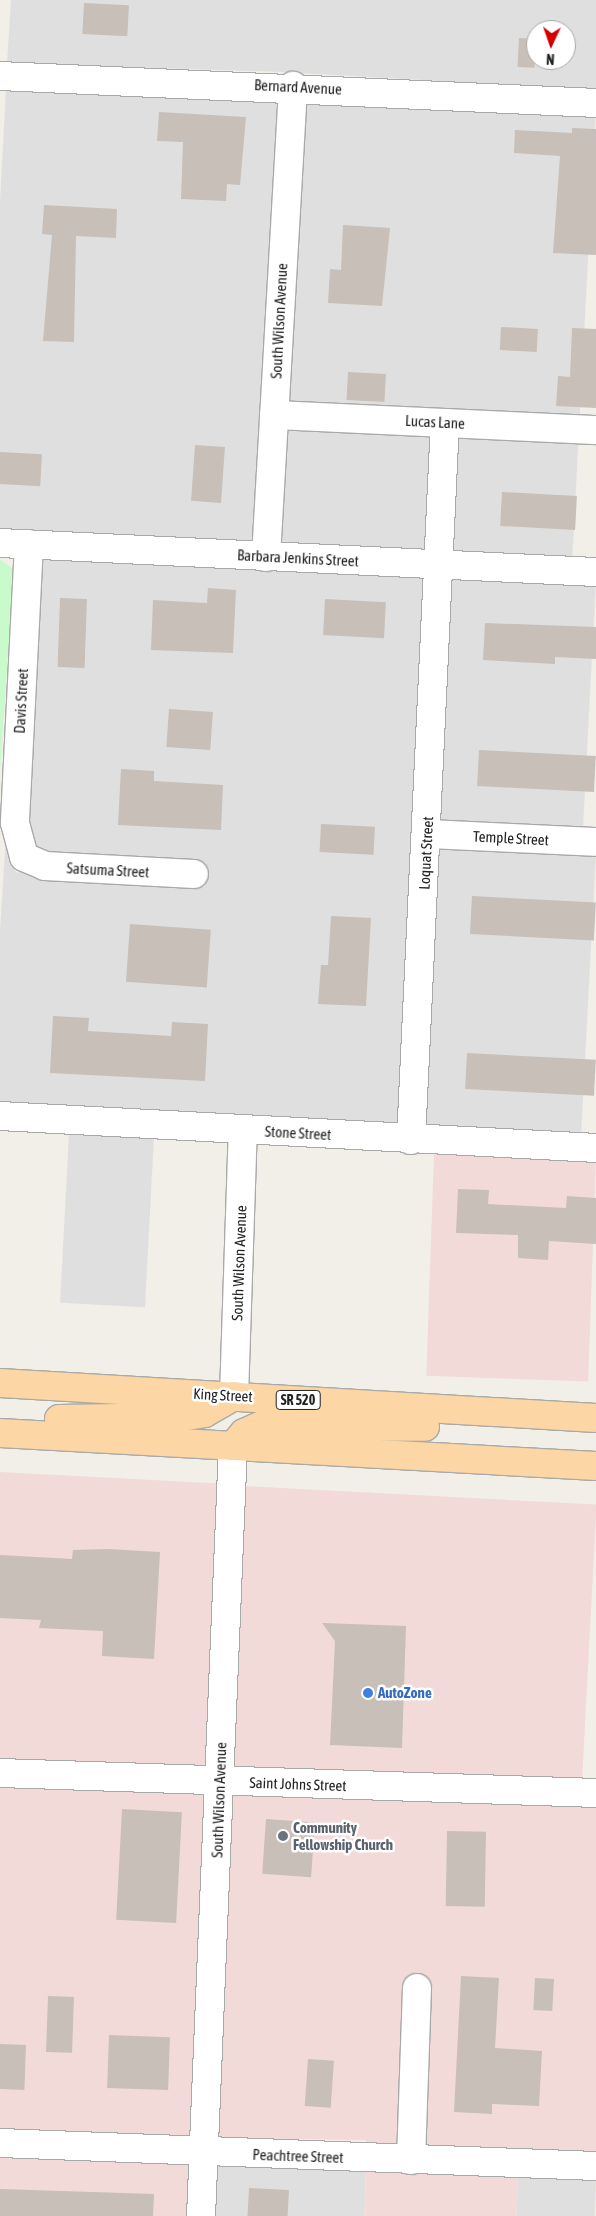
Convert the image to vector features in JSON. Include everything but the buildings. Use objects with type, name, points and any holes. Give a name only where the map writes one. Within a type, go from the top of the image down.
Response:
[{"type":"main road","name":"King Street","points":[[0,1383],[596,1418]]},
{"type":"main road","points":[[0,1424],[180,1417],[205,1413],[234,1396]]},
{"type":"main road","points":[[233,1446],[244,1433],[260,1426],[451,1428],[528,1414]]},
{"type":"main road","points":[[0,1433],[596,1466]]},
{"type":"street","name":"Bernard Avenue","points":[[0,76],[293,86],[596,103]]},
{"type":"street","name":"South Wilson Avenue","points":[[266,556],[293,86]]},
{"type":"street","name":"Lucas Lane","points":[[274,415],[596,430]]},
{"type":"street","name":"Loquat Street","points":[[411,1140],[445,423]]},
{"type":"street","name":"Barbara Jenkins Street","points":[[0,543],[596,572]]},
{"type":"street","name":"Davis Street","points":[[24,857],[15,823],[30,544]]},
{"type":"street","name":"Temple Street","points":[[427,834],[596,842]]},
{"type":"street","name":"Satsuma Street","points":[[24,857],[45,866],[194,874]]},
{"type":"street","name":"Stone Street","points":[[0,1116],[411,1140],[596,1148]]},
{"type":"street","name":"South Wilson Avenue","points":[[234,1396],[243,1130]]},
{"type":"street","name":"South Wilson Avenue","points":[[201,2216],[233,1446]]},
{"type":"street","name":"Saint Johns Street","points":[[0,1773],[596,1793]]},
{"type":"street","points":[[411,2160],[417,1988]]},
{"type":"street","name":"Peachtree Street","points":[[0,2143],[204,2153],[596,2166]]},
{"type":"shaded area","points":[[11,0],[596,0],[596,90],[282,72],[7,63]]},
{"type":"shaded area","points":[[6,89],[281,98],[255,543],[0,530],[0,201]]},
{"type":"shaded area","points":[[304,99],[596,114],[572,560],[281,544]]},
{"type":"shaded area","points":[[40,558],[426,575],[401,1126],[0,1104],[0,930],[6,834],[10,864],[17,873],[24,871],[45,879],[205,887],[206,862],[48,854],[33,847],[26,821]]},
{"type":"shaded area","points":[[449,576],[596,584],[583,829],[436,822]]},
{"type":"shaded area","points":[[437,847],[596,855],[581,1135],[422,1127]]},
{"type":"shaded area","points":[[69,1133],[154,1137],[145,1307],[60,1303]]},
{"type":"shaded area","points":[[434,1154],[596,1160],[588,1382],[426,1376]]},
{"type":"shaded area","points":[[0,1472],[220,1484],[205,1771],[0,1760]]},
{"type":"shaded area","points":[[243,1486],[596,1504],[582,1787],[228,1769]]},
{"type":"shaded area","points":[[0,1786],[209,1793],[197,2137],[0,2130]]},
{"type":"shaded area","points":[[231,1794],[596,1806],[596,2153],[367,2146],[366,2140],[216,2138]]},
{"type":"shaded area","points":[[0,2156],[192,2165],[189,2216],[0,2216]]},
{"type":"shaded area","points":[[215,2166],[366,2171],[364,2216],[213,2216]]},
{"type":"shaded area","points":[[366,2171],[518,2176],[517,2216],[364,2216]]},
{"type":"shaded area","points":[[518,2176],[596,2179],[595,2216],[517,2216]]},
{"type":"green space","points":[[0,559],[14,570],[0,771]]},
{"type":"place","name":"AutoZone","points":[[368,1693]]},
{"type":"place","name":"Community Fellowship Church","points":[[283,1836]]}]
